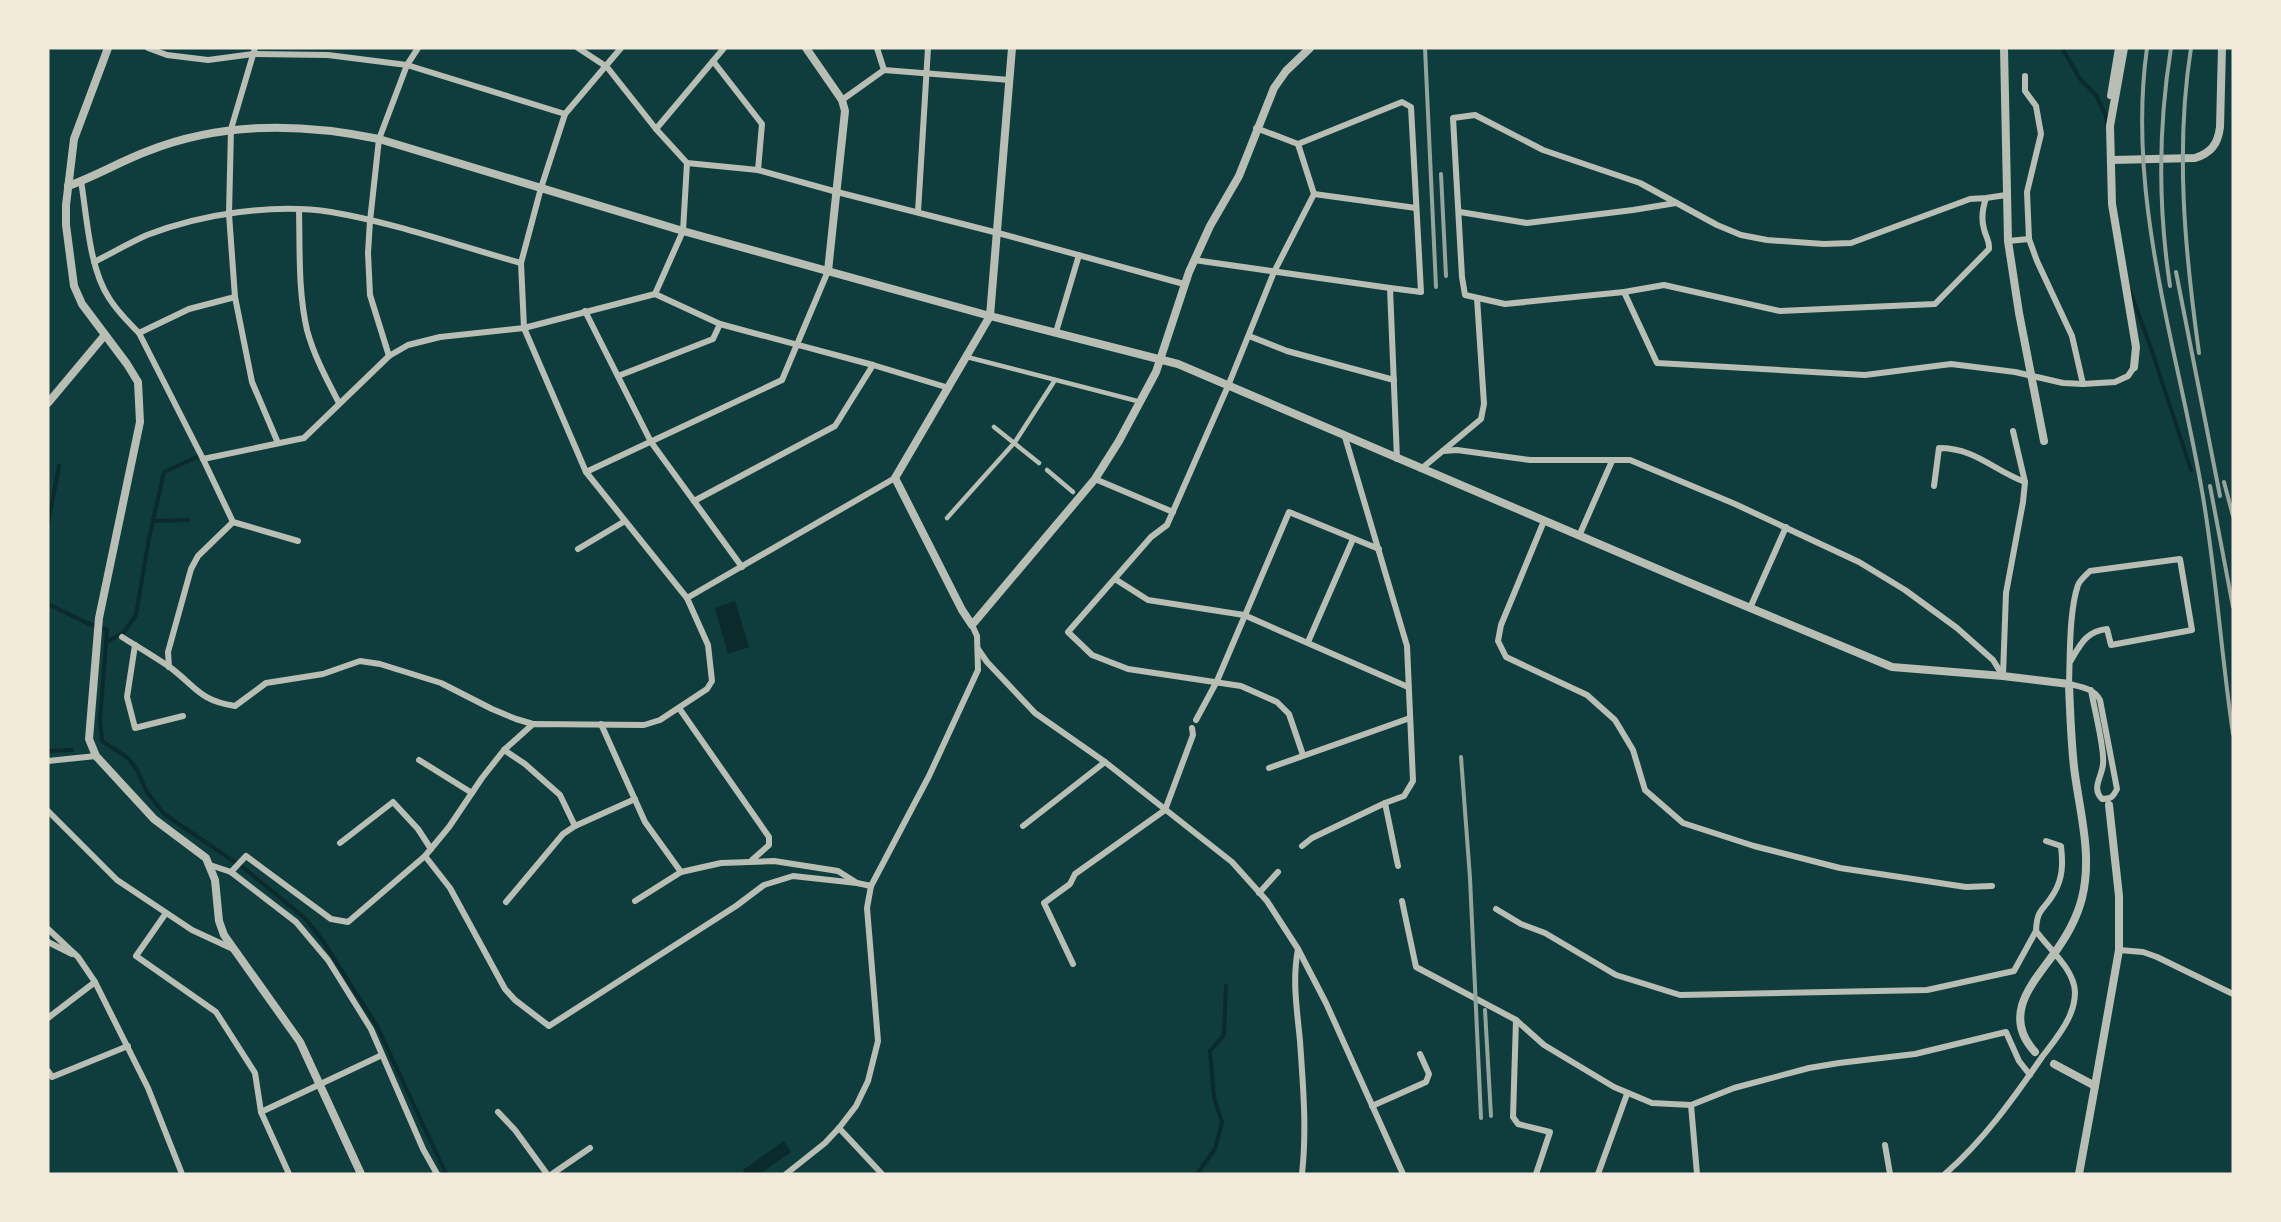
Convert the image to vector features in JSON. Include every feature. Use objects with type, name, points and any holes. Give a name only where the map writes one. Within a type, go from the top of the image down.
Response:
[{"type":"street","points":[[108,48],[74,139],[66,225],[74,286],[82,304],[138,382],[140,422],[99,626],[89,739],[96,756],[154,819],[174,836],[198,851],[210,865],[215,880],[219,921],[224,935],[300,1042],[361,1174]]},
{"type":"street","points":[[148,48],[167,55],[208,60],[254,51],[329,51],[407,65],[566,114]]},
{"type":"street","points":[[389,356],[370,295],[368,253],[370,221],[379,140],[407,65],[418,48]]},
{"type":"street","points":[[578,48],[607,67],[656,129],[687,163],[758,170],[998,232],[1184,284]]},
{"type":"street","points":[[122,637],[169,667],[198,693],[220,704],[235,706],[266,683],[323,674],[360,661],[380,664],[441,683],[492,709],[533,724],[644,725],[660,720],[707,689],[712,681],[708,645],[687,598],[586,472],[524,328],[521,263],[541,188],[566,114],[621,48]]},
{"type":"street","points":[[656,129],[724,48]]},
{"type":"street","points":[[586,472],[782,380],[828,271],[845,111],[842,100],[806,48]]},
{"type":"street","points":[[878,48],[884,70]]},
{"type":"street","points":[[918,212],[928,48]]},
{"type":"street","points":[[687,598],[895,478],[949,388],[990,316],[1012,48]]},
{"type":"street","points":[[972,626],[1095,479],[1141,402],[1162,358],[1184,284],[1194,260],[1210,226],[1239,176],[1256,128],[1274,88],[1286,71],[1310,48]]},
{"type":"street","points":[[2004,48],[2008,241],[2044,441]]},
{"type":"street","points":[[2110,96],[2118,48]]},
{"type":"street","points":[[1624,292],[1657,363],[1866,375],[1951,363],[2083,384],[2115,382],[2128,375],[2134,367],[2136,347],[2112,204],[2110,126],[2124,48]]},
{"type":"street","points":[[2112,160],[2194,158],[2205,155],[2214,147],[2220,127],[2222,48]]},
{"type":"street","points":[[254,51],[231,129],[230,214],[235,297],[252,382],[278,443]]},
{"type":"street","points":[[713,61],[762,124],[758,170]]},
{"type":"street","points":[[842,100],[884,70],[1010,80]]},
{"type":"street","points":[[2025,76],[2025,91],[2037,106],[2042,134],[2027,192],[2029,239],[2072,336],[2083,384]]},
{"type":"street","points":[[1194,260],[1420,292],[1411,107],[1402,102],[1298,144],[1256,128]]},
{"type":"street","points":[[1986,198],[1983,208],[1984,230],[1989,249],[1935,304],[1780,310],[1664,285],[1624,292],[1504,304],[1465,295],[1453,118],[1474,115],[1543,150],[1640,183],[1717,225],[1741,235],[1767,240],[1824,244],[1851,243],[1970,199],[2007,195]]},
{"type":"street","points":[[68,186],[149,150],[231,129],[263,126],[336,130],[379,140],[683,231],[990,316],[1162,358],[1892,667],[2003,676],[2069,684],[2091,690],[2100,699],[2109,741],[2116,789],[2114,795],[2109,799],[2102,799],[2096,787],[2103,762],[2091,690]]},
{"type":"street","points":[[1298,144],[1314,194],[1274,272],[1228,386],[1167,525],[1151,537],[1068,632],[1092,655],[1128,669],[1241,686],[1277,702],[1289,714],[1303,755]]},
{"type":"street","points":[[655,294],[683,231],[687,163]]},
{"type":"street","points":[[81,181],[94,262],[107,296],[139,333],[233,522],[298,541]]},
{"type":"street","points":[[1314,194],[1416,208]]},
{"type":"street","points":[[1460,213],[1538,222],[1676,202]]},
{"type":"street","points":[[94,262],[147,236],[190,222],[274,209],[330,212],[521,263]]},
{"type":"street","points":[[299,210],[301,293],[308,331],[319,364],[339,403]]},
{"type":"street","points":[[2008,241],[2029,239]]},
{"type":"street","points":[[1056,332],[1079,255]]},
{"type":"street","points":[[1390,288],[1397,459]]},
{"type":"street","points":[[203,459],[304,438],[389,356],[408,345],[440,338],[524,328],[585,310],[655,294],[720,324],[949,388]]},
{"type":"street","points":[[139,333],[189,309],[235,297]]},
{"type":"street","points":[[1421,469],[1481,419],[1484,404],[1477,298]]},
{"type":"street","points":[[585,310],[651,442],[742,567]]},
{"type":"street","points":[[618,376],[713,339],[720,324]]},
{"type":"street","points":[[48,403],[104,336]]},
{"type":"street","points":[[1249,336],[1287,351],[1394,380]]},
{"type":"street","points":[[967,357],[1141,402]]},
{"type":"street","points":[[694,501],[835,426],[873,365]]},
{"type":"street","points":[[947,518],[1014,442],[1055,380]]},
{"type":"street","points":[[994,427],[1039,463]]},
{"type":"street","points":[[2003,676],[2006,593],[2024,502],[2025,482],[2013,431]]},
{"type":"street","points":[[1302,846],[1312,838],[1404,796],[1413,781],[1407,646],[1345,437]]},
{"type":"street","points":[[1934,486],[1938,448],[1953,448],[1977,455],[2014,478],[2025,482]]},
{"type":"street","points":[[1443,451],[1457,450],[1530,460],[1630,460],[1786,527],[1851,558],[1905,590],[1957,628],[1993,660],[2003,676]]},
{"type":"street","points":[[1579,536],[1612,461]]},
{"type":"street","points":[[1047,470],[1073,492]]},
{"type":"street","points":[[786,1174],[825,1143],[839,1128],[856,1106],[868,1081],[878,1041],[867,908],[871,886],[929,776],[978,670],[977,636],[895,478]]},
{"type":"street","points":[[1095,479],[1173,512]]},
{"type":"street","points":[[1196,720],[1217,681],[1289,512],[1379,549]]},
{"type":"street","points":[[578,549],[625,521]]},
{"type":"street","points":[[1544,521],[1501,625],[1498,641],[1506,657],[1567,685],[1604,708],[1615,720],[1634,750],[1645,790],[1670,813],[1683,823],[1754,846],[1840,868],[1966,887],[1992,886]]},
{"type":"street","points":[[169,667],[168,652],[191,569],[198,556],[233,522]]},
{"type":"street","points":[[1750,608],[1786,527]]},
{"type":"street","points":[[1308,642],[1353,539]]},
{"type":"street","points":[[2035,1052],[2024,1034],[2021,1013],[2025,995],[2066,934],[2078,908],[2086,874],[2086,853],[2074,767],[2069,684],[2070,662],[2074,607],[2079,583],[2090,571],[2180,560],[2192,630],[2111,645],[2107,629],[2097,630],[2084,638],[2070,662]]},
{"type":"street","points":[[1115,579],[1148,600],[1244,615],[1408,687]]},
{"type":"street","points":[[135,645],[127,697],[135,728],[183,716]]},
{"type":"street","points":[[978,649],[987,662],[1035,713],[1105,762],[1232,862],[1259,893],[1298,949],[1326,1003],[1404,1174]]},
{"type":"street","points":[[679,708],[769,837],[769,845],[752,861]]},
{"type":"street","points":[[1269,768],[1410,718]]},
{"type":"street","points":[[233,870],[246,856],[331,919],[348,922],[425,856],[504,750],[533,724]]},
{"type":"street","points":[[601,724],[645,822],[681,872]]},
{"type":"street","points":[[1073,964],[1044,903],[1070,884],[1075,874],[1165,810],[1193,735],[1192,728]]},
{"type":"street","points":[[504,750],[525,764],[560,795],[575,826]]},
{"type":"street","points":[[48,761],[96,756]]},
{"type":"street","points":[[419,760],[472,793]]},
{"type":"street","points":[[1023,826],[1105,762]]},
{"type":"street","points":[[506,902],[563,834],[575,826],[635,799]]},
{"type":"street","points":[[340,843],[393,802],[418,829],[431,849]]},
{"type":"street","points":[[1385,803],[1398,866]]},
{"type":"street","points":[[2079,1174],[2119,950],[2119,896],[2109,805]]},
{"type":"street","points":[[48,811],[117,880],[192,930],[233,949]]},
{"type":"street","points":[[1496,909],[1521,924],[1545,933],[1616,975],[1680,995],[1927,990],[2014,971],[2036,931],[2036,919],[2040,909],[2054,894],[2063,869],[2061,846],[2046,841]]},
{"type":"street","points":[[425,856],[450,888],[506,989],[515,1000],[549,1026],[764,885],[793,876],[871,886]]},
{"type":"street","points":[[635,901],[681,872],[721,863],[774,861],[838,872],[857,883]]},
{"type":"street","points":[[210,865],[233,870],[296,922],[328,960],[371,1029],[423,1149],[437,1174]]},
{"type":"street","points":[[1259,893],[1278,872]]},
{"type":"street","points":[[1402,901],[1416,967],[1513,1019],[1544,1046],[1626,1094],[1652,1103],[1691,1105],[1734,1088],[1809,1068],[1916,1054],[2006,1032],[2019,1061],[2030,1075]]},
{"type":"street","points":[[166,913],[136,956],[216,1012],[255,1072],[261,1112],[289,1174]]},
{"type":"street","points":[[48,930],[78,957],[95,982],[148,1088],[182,1174]]},
{"type":"street","points":[[1945,1174],[1983,1135],[2030,1075],[2070,1016],[2074,1003],[2073,981],[2036,931]]},
{"type":"street","points":[[48,942],[78,957]]},
{"type":"street","points":[[1298,949],[1293,980],[1301,1052],[1306,1139],[1302,1174]]},
{"type":"street","points":[[2119,950],[2144,952],[2157,957],[2233,994]]},
{"type":"street","points":[[48,1018],[95,982]]},
{"type":"street","points":[[1513,1019],[1513,1117],[1518,1124],[1550,1132],[1536,1174]]},
{"type":"street","points":[[48,1071],[52,1077],[128,1046]]},
{"type":"street","points":[[1372,1106],[1426,1082],[1430,1074],[1420,1054]]},
{"type":"street","points":[[261,1112],[382,1055]]},
{"type":"street","points":[[2054,1064],[2096,1086]]},
{"type":"street","points":[[1598,1174],[1626,1094]]},
{"type":"street","points":[[1691,1105],[1697,1174]]},
{"type":"street","points":[[498,1112],[515,1130],[547,1174]]},
{"type":"street","points":[[839,1128],[882,1174]]},
{"type":"street","points":[[1885,1145],[1890,1174]]},
{"type":"street","points":[[552,1174],[590,1148]]},
{"type":"water","points":[[735,601],[749,647],[728,654],[715,608]]},
{"type":"water","points":[[784,1141],[791,1152],[760,1174],[745,1174],[743,1170]]},
{"type":"waterway","points":[[2062,48],[2080,79],[2096,95],[2106,116],[2107,126]]},
{"type":"waterway","points":[[2129,288],[2191,470]]},
{"type":"waterway","points":[[107,642],[124,632],[136,615],[149,538],[164,472],[197,457]]},
{"type":"waterway","points":[[48,524],[59,466]]},
{"type":"waterway","points":[[154,521],[188,520]]},
{"type":"waterway","points":[[48,604],[107,630],[100,720],[102,741],[128,758],[137,770],[147,792],[164,814],[245,869],[306,919],[323,941],[377,1026],[446,1174]]},
{"type":"waterway","points":[[48,751],[72,750]]},
{"type":"waterway","points":[[1197,1174],[1215,1149],[1222,1122],[1214,1097],[1210,1051],[1224,1035],[1226,986]]},
{"type":"railway","points":[[1425,48],[1436,287]]},
{"type":"railway","points":[[2147,48],[2142,104],[2143,160],[2149,215],[2157,271],[2202,491],[2233,734]]},
{"type":"railway","points":[[2170,286],[2163,226],[2161,167],[2164,108],[2171,48]]},
{"type":"railway","points":[[2191,48],[2186,86],[2183,162],[2186,239],[2199,353]]},
{"type":"railway","points":[[1441,174],[1446,276]]},
{"type":"railway","points":[[2176,272],[2220,496]]},
{"type":"railway","points":[[2224,482],[2233,516]]},
{"type":"railway","points":[[2210,486],[2233,607]]},
{"type":"railway","points":[[1461,757],[1470,878],[1481,1118]]},
{"type":"railway","points":[[1485,1010],[1491,1116]]}]
